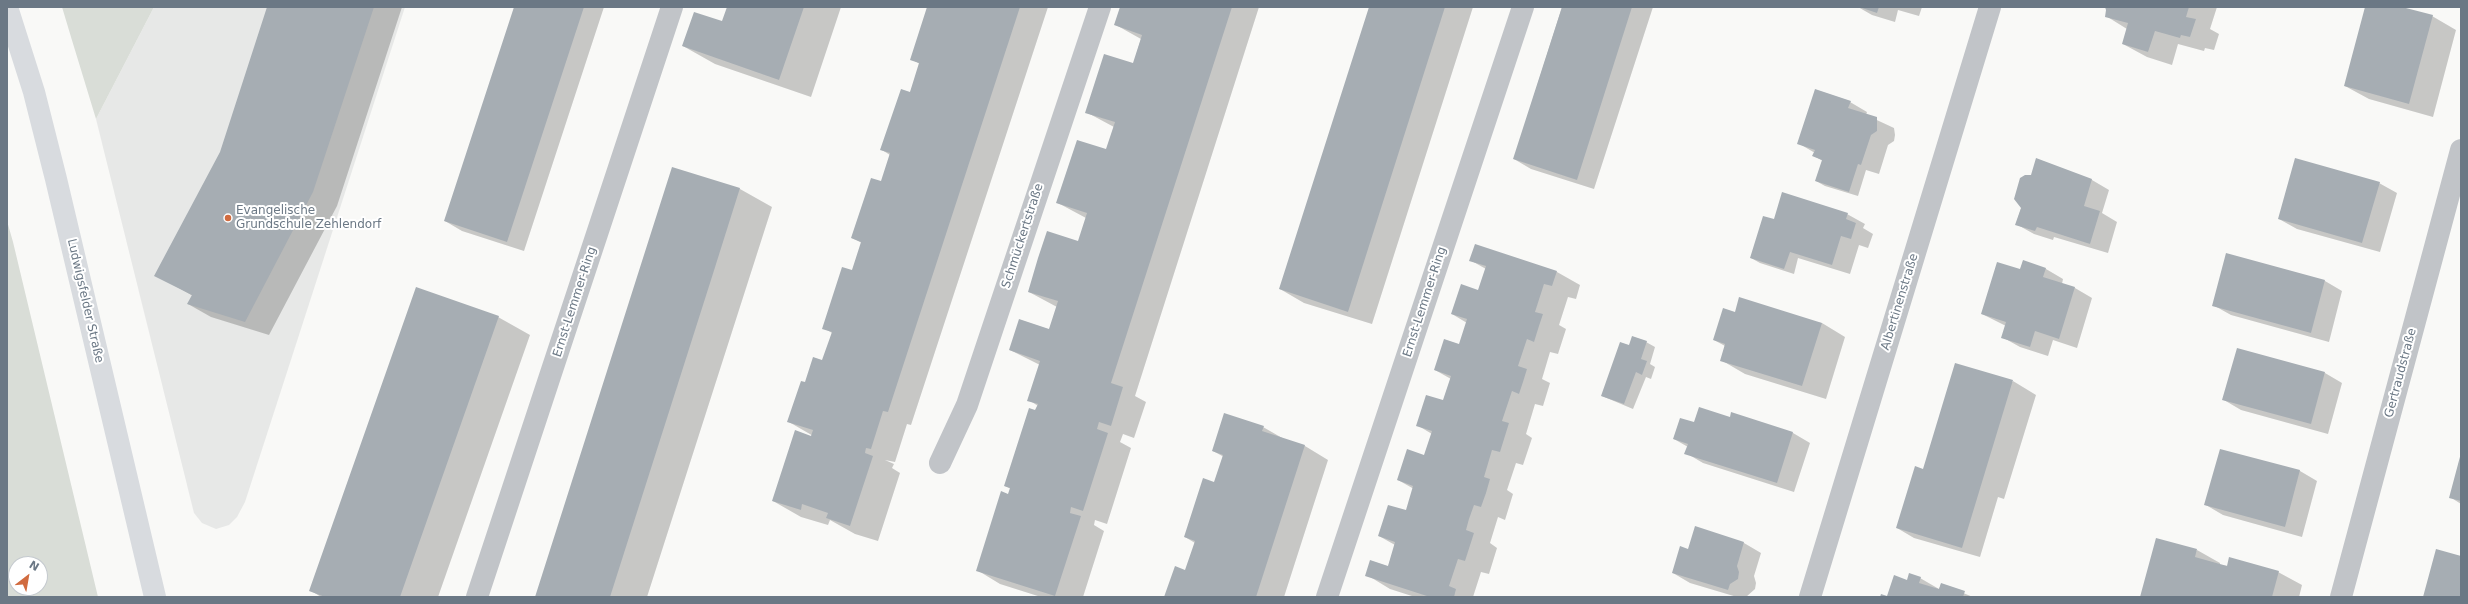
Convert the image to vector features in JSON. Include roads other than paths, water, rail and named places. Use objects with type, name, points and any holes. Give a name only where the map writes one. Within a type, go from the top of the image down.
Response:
[{"type":"street","name":"Ludwigsfelder Straße","points":[[7,7],[34,92],[155,597]]},
{"type":"street","name":"Ernst-Lemmer-Ring","points":[[477,597],[672,7]]},
{"type":"street","name":"Schmückertstraße","points":[[940,463],[967,405],[1100,7]]},
{"type":"street","name":"Ernst-Lemmer-Ring","points":[[1327,597],[1523,7]]},
{"type":"street","name":"Albertinenstraße","points":[[1810,597],[1990,7]]},
{"type":"street","name":"Gertraudstraße","points":[[2341,597],[2461,150]]},
{"type":"place","name":"Evangelische Grundschule Zehlendorf","points":[[228,218]]}]
